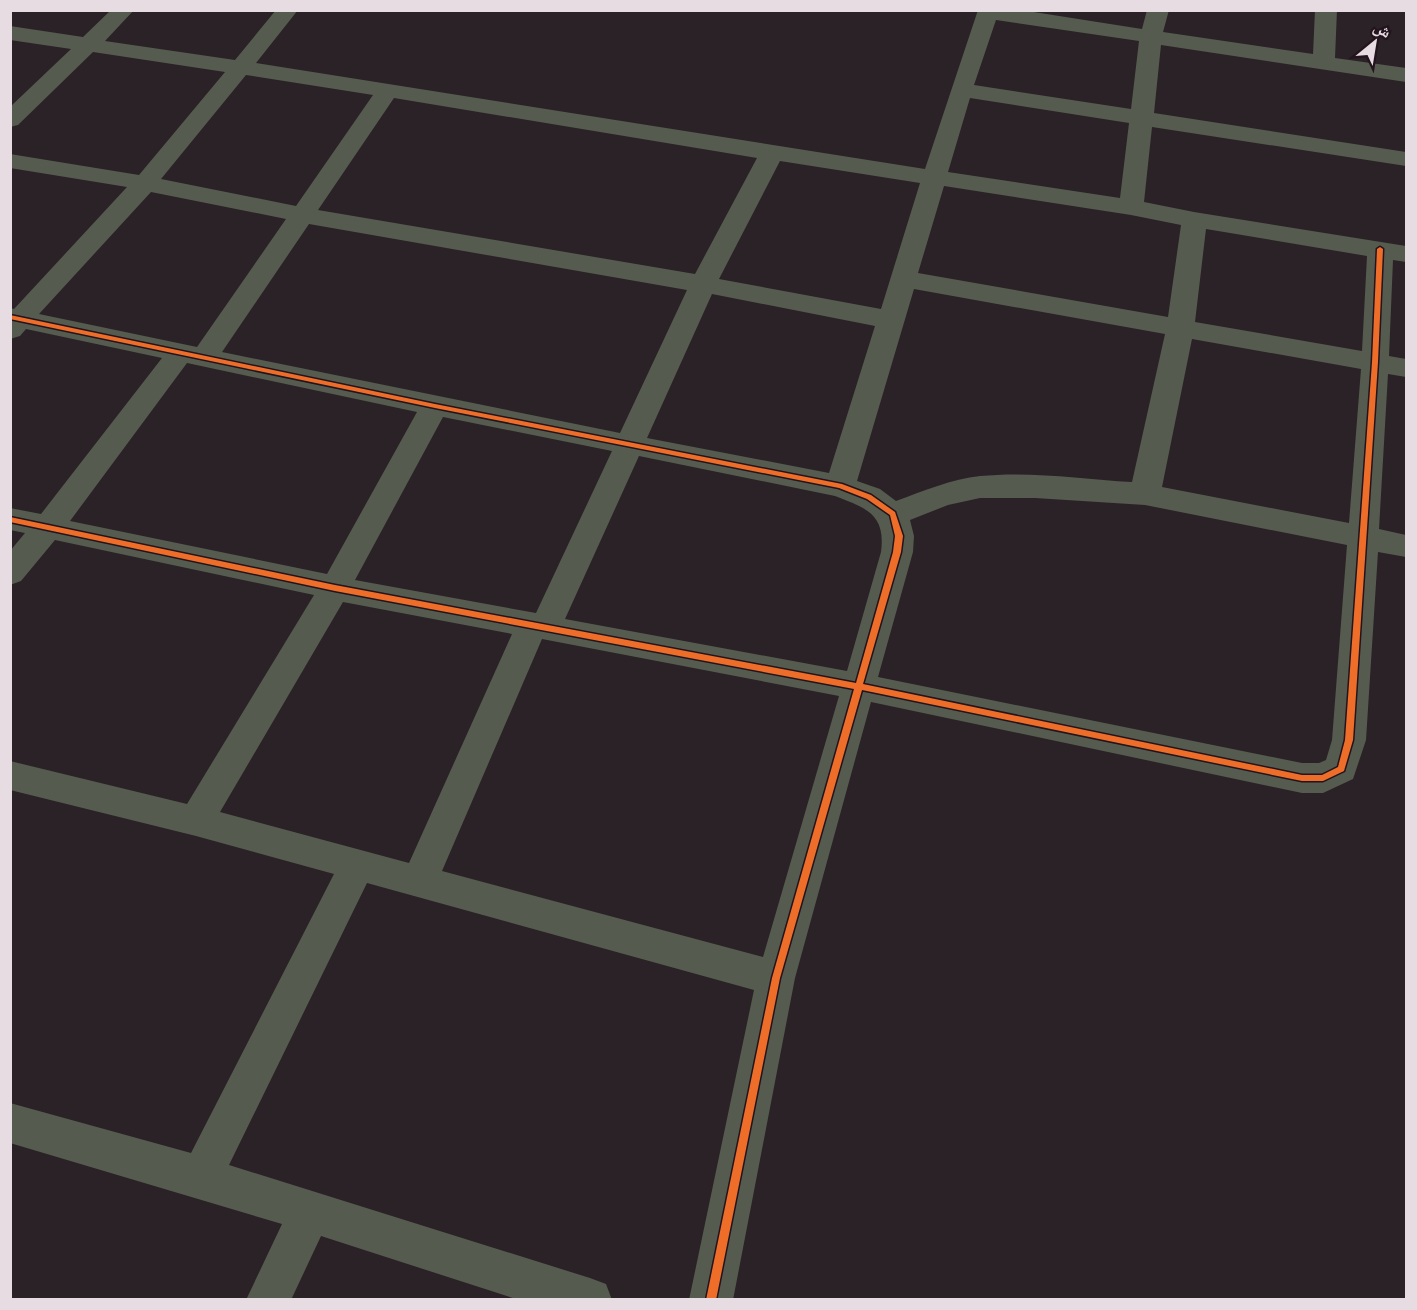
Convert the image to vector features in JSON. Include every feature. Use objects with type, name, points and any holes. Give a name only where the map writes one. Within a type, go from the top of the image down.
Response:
[{"type":"street","points":[[10,120],[124,10]]},
{"type":"street","points":[[14,322],[145,183],[288,10]]},
{"type":"street","points":[[1131,207],[1152,36],[1158,10]]},
{"type":"street","points":[[1324,62],[1326,10]]},
{"type":"street","points":[[840,486],[961,90],[989,11],[1407,75]]},
{"type":"street","points":[[10,33],[1131,207],[1194,220],[1393,252],[1375,363],[1348,740],[1341,769],[1323,778],[1302,778],[857,686],[335,588],[10,519]]},
{"type":"street","points":[[10,573],[192,355],[302,215],[388,90]]},
{"type":"street","points":[[961,90],[1407,159]]},
{"type":"street","points":[[418,881],[703,284],[772,153]]},
{"type":"street","points":[[10,161],[145,183],[302,215],[703,284],[891,320]]},
{"type":"street","points":[[1145,494],[1180,330],[1194,220]]},
{"type":"street","points":[[904,279],[1180,330],[1407,368]]},
{"type":"street","points":[[14,322],[192,355],[435,406],[840,486],[869,497],[893,514],[899,536],[897,552],[857,686],[776,978],[711,1299]]},
{"type":"street","points":[[196,821],[335,588],[435,406]]},
{"type":"street","points":[[893,514],[942,496],[980,487],[1035,487],[1145,494],[1407,546]]},
{"type":"street","points":[[10,775],[196,821],[776,978]]},
{"type":"street","points":[[201,1178],[358,864]]},
{"type":"street","points":[[10,1123],[201,1178],[590,1299]]},
{"type":"street","points":[[268,1299],[310,1212]]},
{"type":"cycle path","points":[[10,519],[335,588],[857,686],[1302,778],[1323,778],[1341,769],[1349,740],[1375,362],[1380,249]]},
{"type":"cycle path","points":[[10,317],[435,406],[840,486],[869,497],[893,514],[899,536],[897,552],[776,978],[711,1300]]}]
